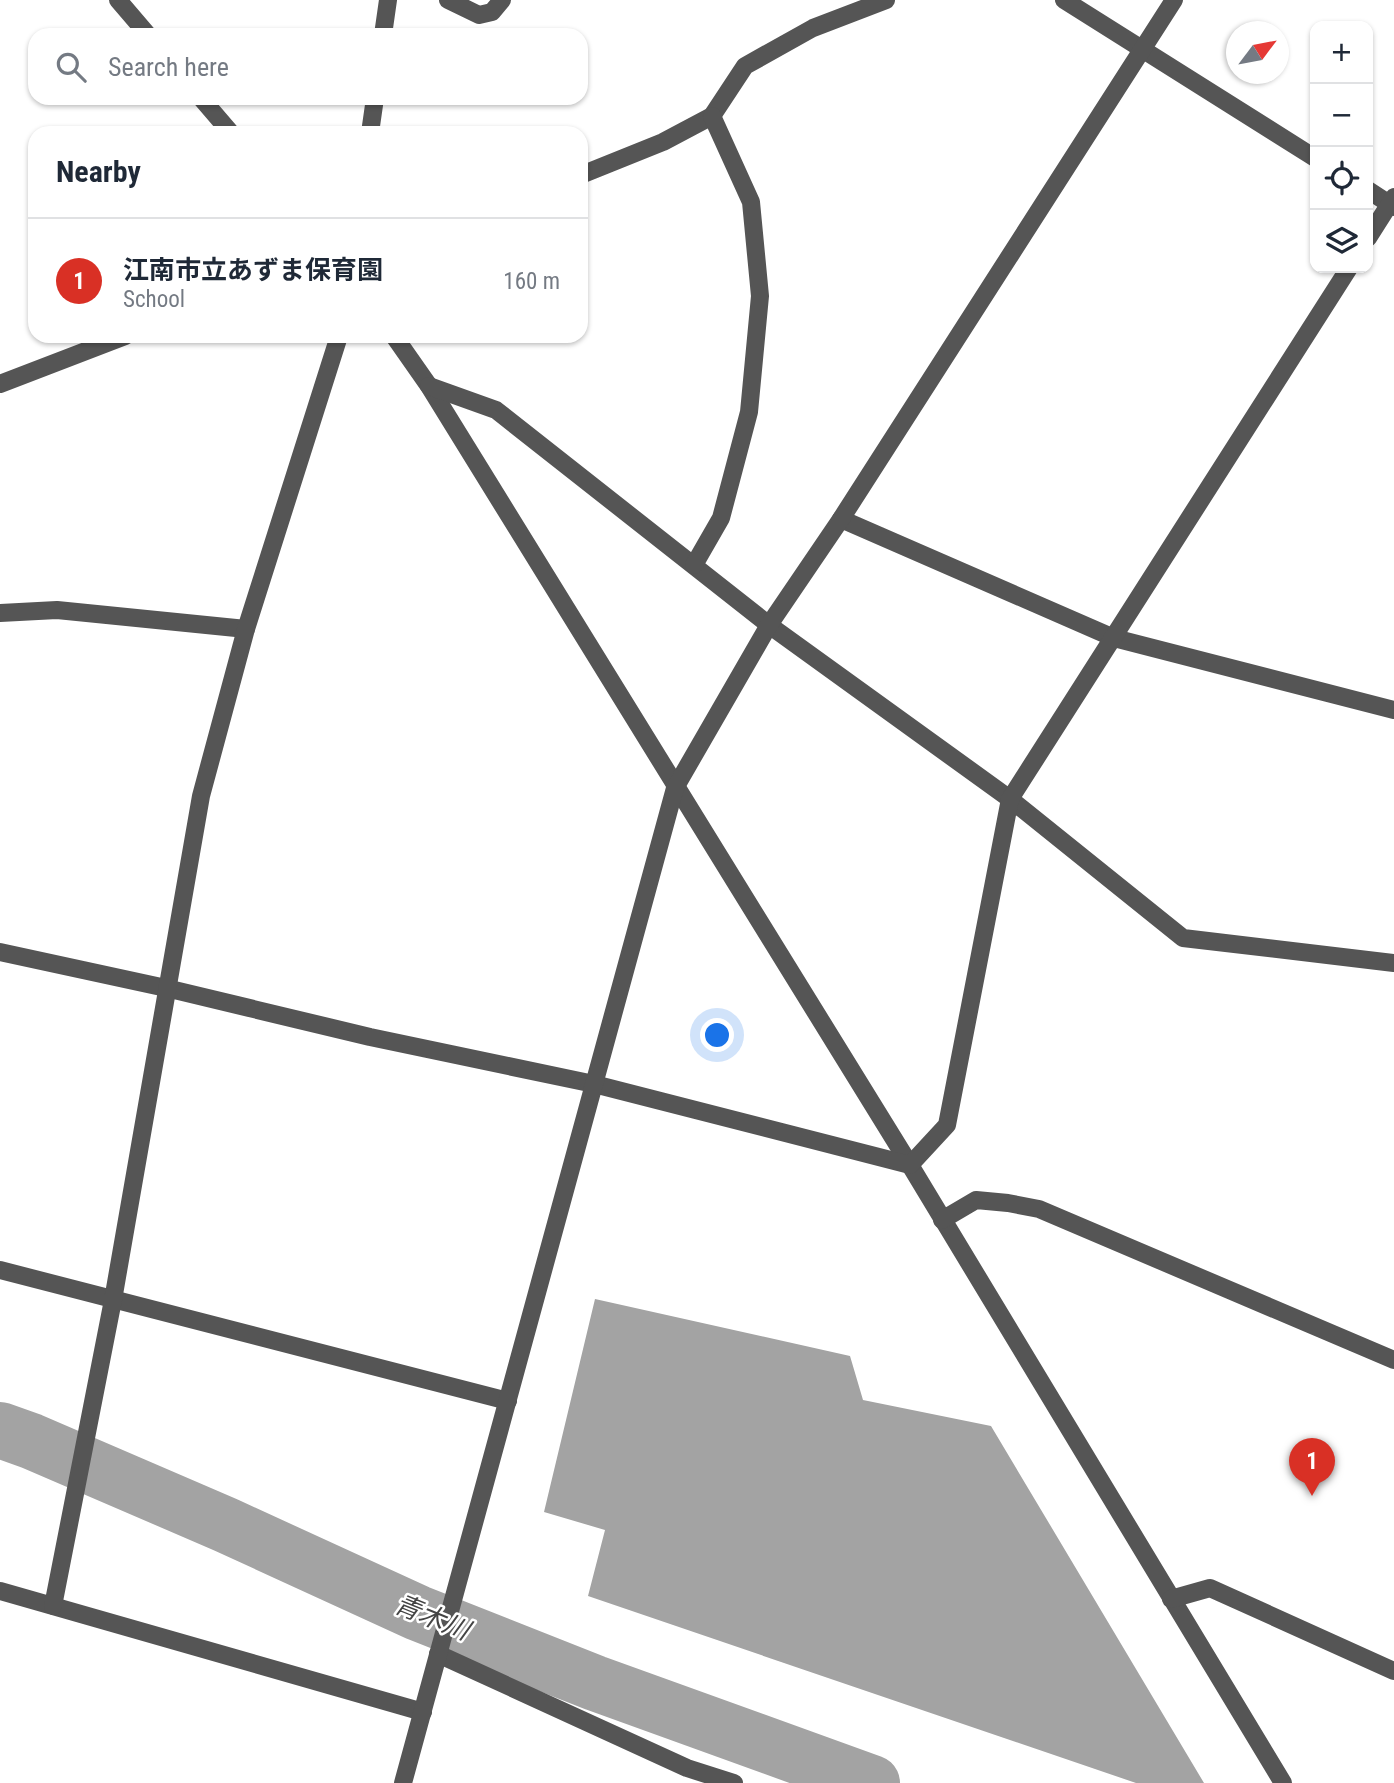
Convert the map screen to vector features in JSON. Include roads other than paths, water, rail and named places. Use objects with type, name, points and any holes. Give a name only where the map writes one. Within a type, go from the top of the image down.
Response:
[{"type":"street","points":[[118,0],[142,28]]},
{"type":"street","points":[[384,28],[388,0]]},
{"type":"street","points":[[447,0],[479,15],[492,12],[502,0]]},
{"type":"street","points":[[588,173],[663,142],[712,116],[745,66],[813,28],[886,0]]},
{"type":"street","points":[[1064,0],[1310,155]]},
{"type":"street","points":[[403,1783],[674,788],[769,625],[841,519],[1174,0]]},
{"type":"street","points":[[207,105],[225,126]]},
{"type":"street","points":[[371,126],[374,105]]},
{"type":"street","points":[[694,565],[721,518],[750,412],[760,296],[751,202],[712,116]]},
{"type":"street","points":[[1373,192],[1393,202],[1373,231]]},
{"type":"street","points":[[910,1165],[947,1125],[1010,799],[1346,273]]},
{"type":"street","points":[[0,384],[107,343]]},
{"type":"street","points":[[53,1606],[113,1300],[201,796],[246,629],[337,343]]},
{"type":"street","points":[[399,343],[429,386],[674,788],[910,1165],[1283,1783]]},
{"type":"street","points":[[429,386],[496,410],[769,625],[1010,799],[1183,938],[1394,963]]},
{"type":"street","points":[[841,519],[1114,638],[1394,710]]},
{"type":"street","points":[[0,613],[57,610],[246,629]]},
{"type":"street","points":[[0,952],[370,1037],[594,1084],[910,1165]]},
{"type":"street","points":[[942,1220],[976,1200],[1040,1209],[1394,1360]]},
{"type":"street","points":[[0,1270],[508,1401]]},
{"type":"street","points":[[1171,1599],[1210,1587],[1394,1671]]},
{"type":"street","points":[[0,1591],[422,1712]]},
{"type":"street","points":[[438,1654],[687,1769],[734,1783]]},
{"type":"waterway","name":"青木川","points":[[0,1430],[226,1525],[418,1613],[595,1683],[872,1783]]},
{"type":"place","name":"江南市立あずま保育園","points":[[1312,1496]]}]
